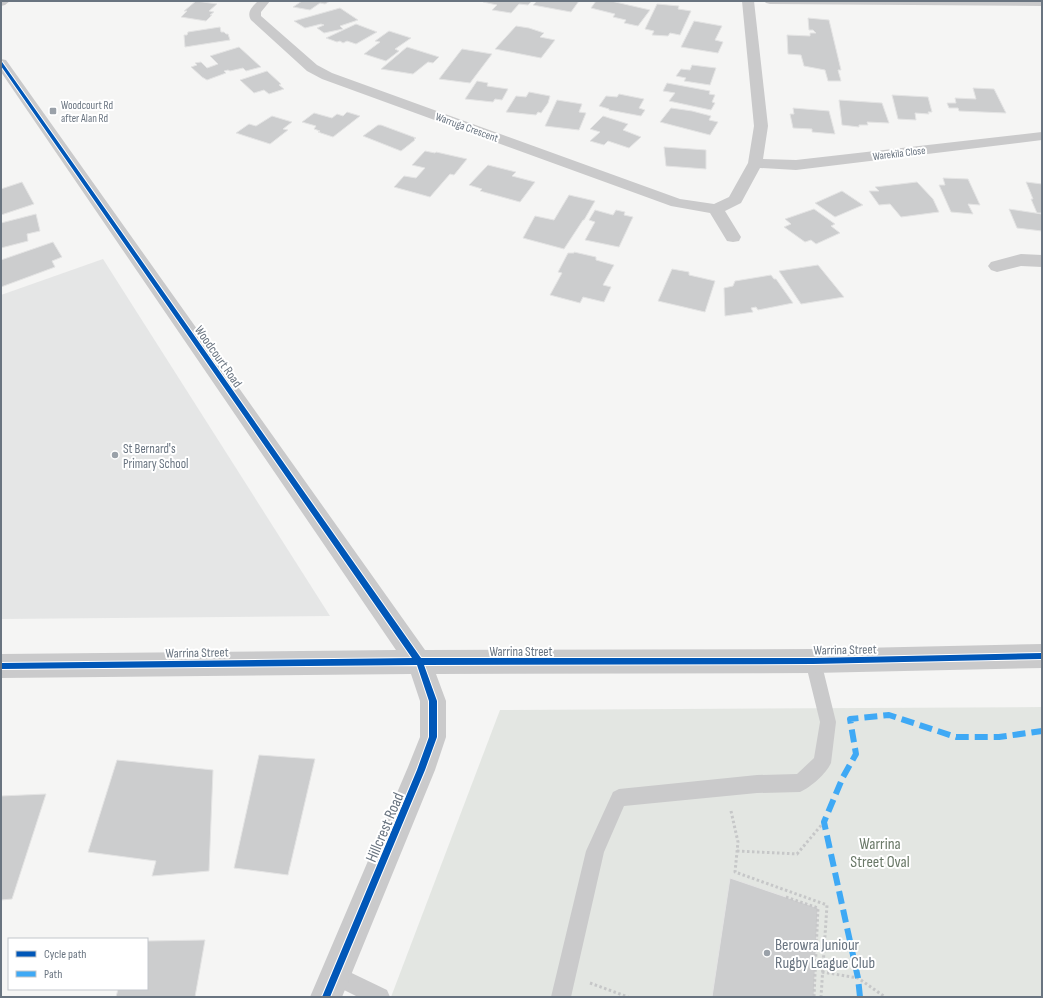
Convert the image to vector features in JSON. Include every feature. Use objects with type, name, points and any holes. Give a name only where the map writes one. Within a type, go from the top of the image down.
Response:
[{"type":"street","name":"Warruga Crescent","points":[[264,1],[255,11],[255,18],[312,68],[327,76],[677,203],[716,210]]},
{"type":"street","points":[[733,237],[716,210],[735,200],[755,163],[761,126],[748,1]]},
{"type":"street","points":[[770,1],[1042,3]]},
{"type":"street","name":"Woodcourt Road","points":[[1,63],[419,662]]},
{"type":"street","name":"Warekila Close","points":[[755,163],[796,165],[1042,136]]},
{"type":"street","points":[[996,266],[1021,260],[1042,261]]},
{"type":"street","name":"Warrina Street","points":[[1,666],[419,662],[813,661],[1042,656]]},
{"type":"street","name":"Hillcrest Road","points":[[330,986],[421,770],[433,737],[433,701],[419,662]]},
{"type":"lane","points":[[561,997],[595,851],[619,798],[757,784],[800,783],[822,763],[828,722],[813,661]]},
{"type":"lane","points":[[330,986],[380,997]]},
{"type":"path","points":[[726,788],[738,842],[735,872],[827,905],[821,997]]},
{"type":"path","points":[[737,851],[797,854],[824,822]]},
{"type":"path","points":[[786,897],[818,908],[814,997]]},
{"type":"path","points":[[822,972],[858,978],[885,997]]},
{"type":"path","points":[[567,975],[617,995],[628,997]]},
{"type":"shaded area","name":"St Bernard's Primary School","points":[[103,259],[330,616],[1,619],[1,295]]},
{"type":"green space","name":"Warrina Street Oval","points":[[1042,707],[1042,997],[391,997],[500,710]]},
{"type":"building","points":[[196,1],[217,4],[209,11],[214,12],[206,21],[181,17],[187,11],[184,11]]},
{"type":"building","points":[[302,1],[330,1],[325,4],[320,3],[310,10],[293,7]]},
{"type":"building","points":[[532,1],[528,5],[519,4],[511,13],[492,10],[497,5],[483,2]]},
{"type":"building","points":[[537,1],[579,1],[571,12],[533,5]]},
{"type":"building","points":[[596,1],[611,1],[650,10],[638,26],[624,23],[626,20],[613,17],[615,14],[591,8]]},
{"type":"building","points":[[657,4],[679,6],[678,9],[691,11],[680,35],[670,33],[668,36],[652,35],[654,31],[645,29]]},
{"type":"building","points":[[340,8],[358,20],[340,26],[343,29],[324,33],[317,28],[324,25],[321,24],[305,28],[294,21]]},
{"type":"building","points":[[808,18],[829,20],[841,70],[838,70],[841,81],[828,81],[825,70],[804,66],[801,55],[788,54],[787,35],[810,36],[810,33],[816,33],[813,30],[809,30]]},
{"type":"building","points":[[694,21],[722,26],[715,40],[723,42],[718,53],[681,47]]},
{"type":"building","points":[[356,24],[377,32],[356,44],[347,41],[343,43],[340,41],[337,42],[326,38]]},
{"type":"building","points":[[516,26],[529,28],[544,33],[540,37],[555,40],[541,58],[495,49]]},
{"type":"building","points":[[220,27],[221,32],[228,34],[230,40],[185,47],[184,35],[187,35],[188,32]]},
{"type":"building","points":[[389,31],[411,38],[395,49],[399,51],[386,61],[364,54],[380,42],[375,41]]},
{"type":"building","points":[[239,47],[261,67],[246,71],[243,68],[230,71],[228,70],[224,71],[226,73],[207,80],[191,67],[197,65],[195,63],[201,62],[207,68],[218,64],[210,56]]},
{"type":"building","points":[[407,47],[439,57],[433,63],[428,62],[413,74],[381,69]]},
{"type":"building","points":[[462,49],[492,54],[470,83],[439,79]]},
{"type":"building","points":[[692,65],[716,68],[710,85],[684,81],[686,78],[676,76],[681,69],[690,70]]},
{"type":"building","points":[[267,71],[281,84],[279,85],[284,89],[269,94],[264,90],[254,93],[240,80]]},
{"type":"building","points":[[477,81],[488,83],[487,86],[508,89],[502,100],[495,99],[493,102],[465,99]]},
{"type":"building","points":[[667,83],[710,91],[709,94],[715,95],[712,102],[715,103],[711,110],[669,101],[675,93],[663,91]]},
{"type":"building","points":[[973,88],[994,89],[1006,113],[959,111],[958,108],[949,108],[947,103],[956,103],[955,98],[976,99]]},
{"type":"building","points":[[529,92],[550,96],[548,103],[541,113],[538,112],[536,115],[506,112],[516,96],[526,97]]},
{"type":"building","points":[[619,94],[644,99],[639,108],[645,110],[641,116],[609,110],[599,106],[606,96],[617,97]]},
{"type":"building","points":[[892,95],[928,97],[932,112],[928,112],[929,114],[915,113],[916,120],[898,119]]},
{"type":"building","points":[[557,100],[582,104],[579,112],[586,113],[579,130],[545,126]]},
{"type":"building","points":[[839,100],[882,103],[889,123],[867,122],[868,125],[859,125],[859,127],[842,125]]},
{"type":"building","points":[[671,108],[711,116],[709,120],[718,122],[710,135],[660,122]]},
{"type":"building","points":[[793,108],[829,111],[835,134],[812,132],[812,129],[793,128],[790,114],[794,114]]},
{"type":"building","points":[[347,112],[360,116],[333,137],[318,132],[320,131],[314,129],[316,126],[302,122],[314,113],[332,118],[337,114],[343,116]]},
{"type":"building","points":[[272,116],[292,122],[283,129],[288,130],[270,144],[236,133],[249,124],[256,126]]},
{"type":"building","points":[[603,116],[628,124],[623,130],[641,137],[629,148],[608,141],[604,145],[590,141],[600,132],[590,129]]},
{"type":"building","points":[[378,125],[416,138],[401,151],[363,136]]},
{"type":"building","points":[[664,147],[706,150],[706,169],[666,166]]},
{"type":"building","points":[[425,151],[467,159],[454,175],[450,174],[430,197],[394,187],[404,176],[416,178],[425,168],[412,165]]},
{"type":"building","points":[[488,165],[516,172],[512,176],[535,182],[520,202],[480,191],[482,189],[469,185]]},
{"type":"building","points":[[943,178],[968,179],[980,205],[968,204],[973,214],[951,212],[939,185],[945,185]]},
{"type":"building","points":[[22,182],[34,204],[1,215],[1,189]]},
{"type":"building","points":[[917,182],[933,199],[939,212],[901,217],[890,204],[879,205],[869,191],[879,191],[875,187]]},
{"type":"building","points":[[1026,182],[1042,184],[1042,213],[1037,213]]},
{"type":"building","points":[[842,191],[863,205],[835,217],[815,203]]},
{"type":"building","points":[[569,195],[595,201],[564,249],[523,238],[535,216],[554,220]]},
{"type":"building","points":[[814,209],[835,224],[831,226],[840,233],[816,244],[811,240],[805,242],[784,227],[791,224],[785,219]]},
{"type":"building","points":[[1009,209],[1042,214],[1042,231],[1017,228]]},
{"type":"building","points":[[595,210],[613,215],[616,210],[625,212],[624,215],[633,217],[619,247],[585,240],[595,222],[589,220]]},
{"type":"building","points":[[36,214],[40,231],[27,234],[28,241],[1,248],[1,223]]},
{"type":"building","points":[[53,242],[62,257],[52,261],[55,267],[1,287],[1,260]]},
{"type":"building","points":[[574,252],[596,257],[596,260],[614,265],[603,285],[611,287],[604,302],[583,297],[580,303],[550,295],[562,273],[558,272],[568,253]]},
{"type":"building","points":[[818,265],[844,297],[801,304],[779,271]]},
{"type":"building","points":[[672,269],[689,272],[689,275],[715,281],[705,312],[658,301]]},
{"type":"building","points":[[771,275],[774,279],[776,279],[793,303],[758,310],[756,307],[751,308],[753,312],[725,316],[724,288],[733,286],[735,281]]},
{"type":"building","points":[[259,755],[315,759],[288,875],[234,868]]},
{"type":"building","points":[[117,760],[213,770],[209,871],[152,876],[156,861],[88,852]]},
{"type":"building","points":[[46,794],[12,899],[1,900],[1,796]]},
{"type":"building","name":"Berowra Juniour Rugby League Club","points":[[730,878],[818,908],[814,997],[712,997]]},
{"type":"building","points":[[205,940],[195,997],[116,997],[118,990],[148,990],[148,941]]},
{"type":"marked path","points":[[860,997],[858,978],[824,822],[843,777],[856,754],[850,719],[889,715],[956,737],[999,737],[1042,731]]},
{"type":"cycle path","points":[[1,63],[419,662],[433,701],[433,737],[421,770],[326,997]]},
{"type":"cycle path","points":[[1,666],[341,662],[813,661],[1042,656]]},
{"type":"place","name":"Woodcourt Rd after Alan Rd","points":[[53,111]]},
{"type":"place","name":"St Bernard's Primary School","points":[[115,455]]},
{"type":"place","name":"Berowra Juniour Rugby League Club","points":[[767,953]]}]
